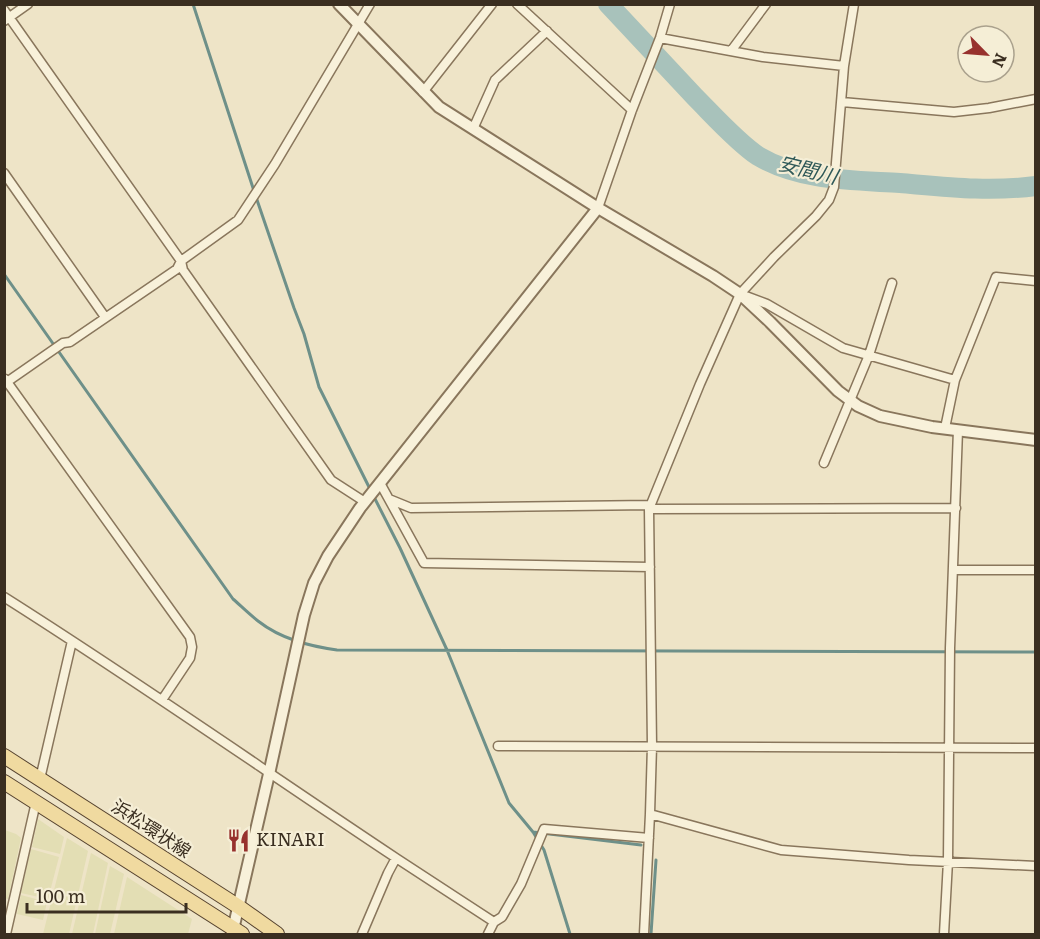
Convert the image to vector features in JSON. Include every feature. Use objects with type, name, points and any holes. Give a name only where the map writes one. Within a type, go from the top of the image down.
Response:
[{"type":"main road","name":"浜松環状線","points":[[4,756],[277,934]]},
{"type":"main road","points":[[4,782],[236,932]]},
{"type":"street","points":[[28,4],[6,16],[181,261],[183,270],[331,480],[366,501]]},
{"type":"street","points":[[339,4],[439,107],[598,208],[740,294],[838,392],[858,406],[880,416],[945,428],[1035,440]]},
{"type":"street","points":[[162,700],[190,658],[192,647],[190,637],[5,382],[63,343],[70,342],[177,269],[181,261],[237,220],[260,187],[370,4]]},
{"type":"street","points":[[423,92],[492,4]]},
{"type":"street","points":[[517,4],[632,110]]},
{"type":"street","points":[[236,932],[238,908],[300,634],[314,583],[328,556],[366,501],[598,208],[660,38],[670,4]]},
{"type":"street","points":[[731,51],[766,4]]},
{"type":"street","points":[[644,934],[652,746],[650,507],[700,384],[740,294],[829,200],[834,187],[844,66],[854,4]]},
{"type":"street","points":[[473,129],[495,80],[547,31]]},
{"type":"street","points":[[660,38],[763,57],[844,66]]},
{"type":"street","points":[[842,102],[954,112],[1035,99]]},
{"type":"street","points":[[4,173],[105,317]]},
{"type":"street","points":[[945,428],[955,380],[996,277],[1035,281]]},
{"type":"street","points":[[824,462],[869,355],[892,282]]},
{"type":"street","points":[[740,294],[767,304],[843,348],[955,380]]},
{"type":"street","points":[[944,934],[948,861],[950,651],[958,430]]},
{"type":"street","points":[[379,485],[424,563],[650,567]]},
{"type":"street","points":[[389,499],[411,508],[956,508]]},
{"type":"street","points":[[953,570],[1035,570]]},
{"type":"street","points":[[4,597],[494,922]]},
{"type":"street","points":[[40,779],[72,641]]},
{"type":"street","points":[[498,746],[1035,748]]},
{"type":"street","points":[[6,934],[36,802]]},
{"type":"street","points":[[650,814],[781,850],[909,860],[1035,866]]},
{"type":"street","points":[[488,934],[494,922],[502,917],[521,884],[544,829],[649,838]]},
{"type":"street","points":[[362,934],[396,858]]},
{"type":"shaded area","points":[[38,819],[64,837],[60,854],[32,847]]},
{"type":"shaded area","points":[[5,830],[21,838],[8,899],[4,898]]},
{"type":"shaded area","points":[[67,838],[88,851],[69,934],[43,934]]},
{"type":"shaded area","points":[[31,849],[59,857],[48,899],[21,893]]},
{"type":"shaded area","points":[[91,853],[108,863],[93,934],[72,934]]},
{"type":"shaded area","points":[[110,866],[124,874],[110,934],[95,934]]},
{"type":"shaded area","points":[[127,877],[192,919],[188,934],[114,934]]},
{"type":"shaded area","points":[[21,895],[47,902],[43,920],[17,914]]},
{"type":"waterway","points":[[193,4],[254,191]]},
{"type":"waterway","name":"安間川","points":[[608,4],[734,136],[758,156],[774,164],[809,175],[845,180],[968,188],[1001,189],[1036,186]]},
{"type":"waterway","points":[[256,197],[304,334],[319,387],[370,489]]},
{"type":"waterway","points":[[4,274],[233,599],[267,627],[296,641],[337,650],[1036,652]]},
{"type":"waterway","points":[[373,495],[447,650],[509,803],[533,832],[544,850],[570,934]]},
{"type":"waterway","points":[[533,832],[641,845]]},
{"type":"waterway","points":[[651,934],[656,860]]},
{"type":"place","name":"KINARI","points":[[238,840]]}]
